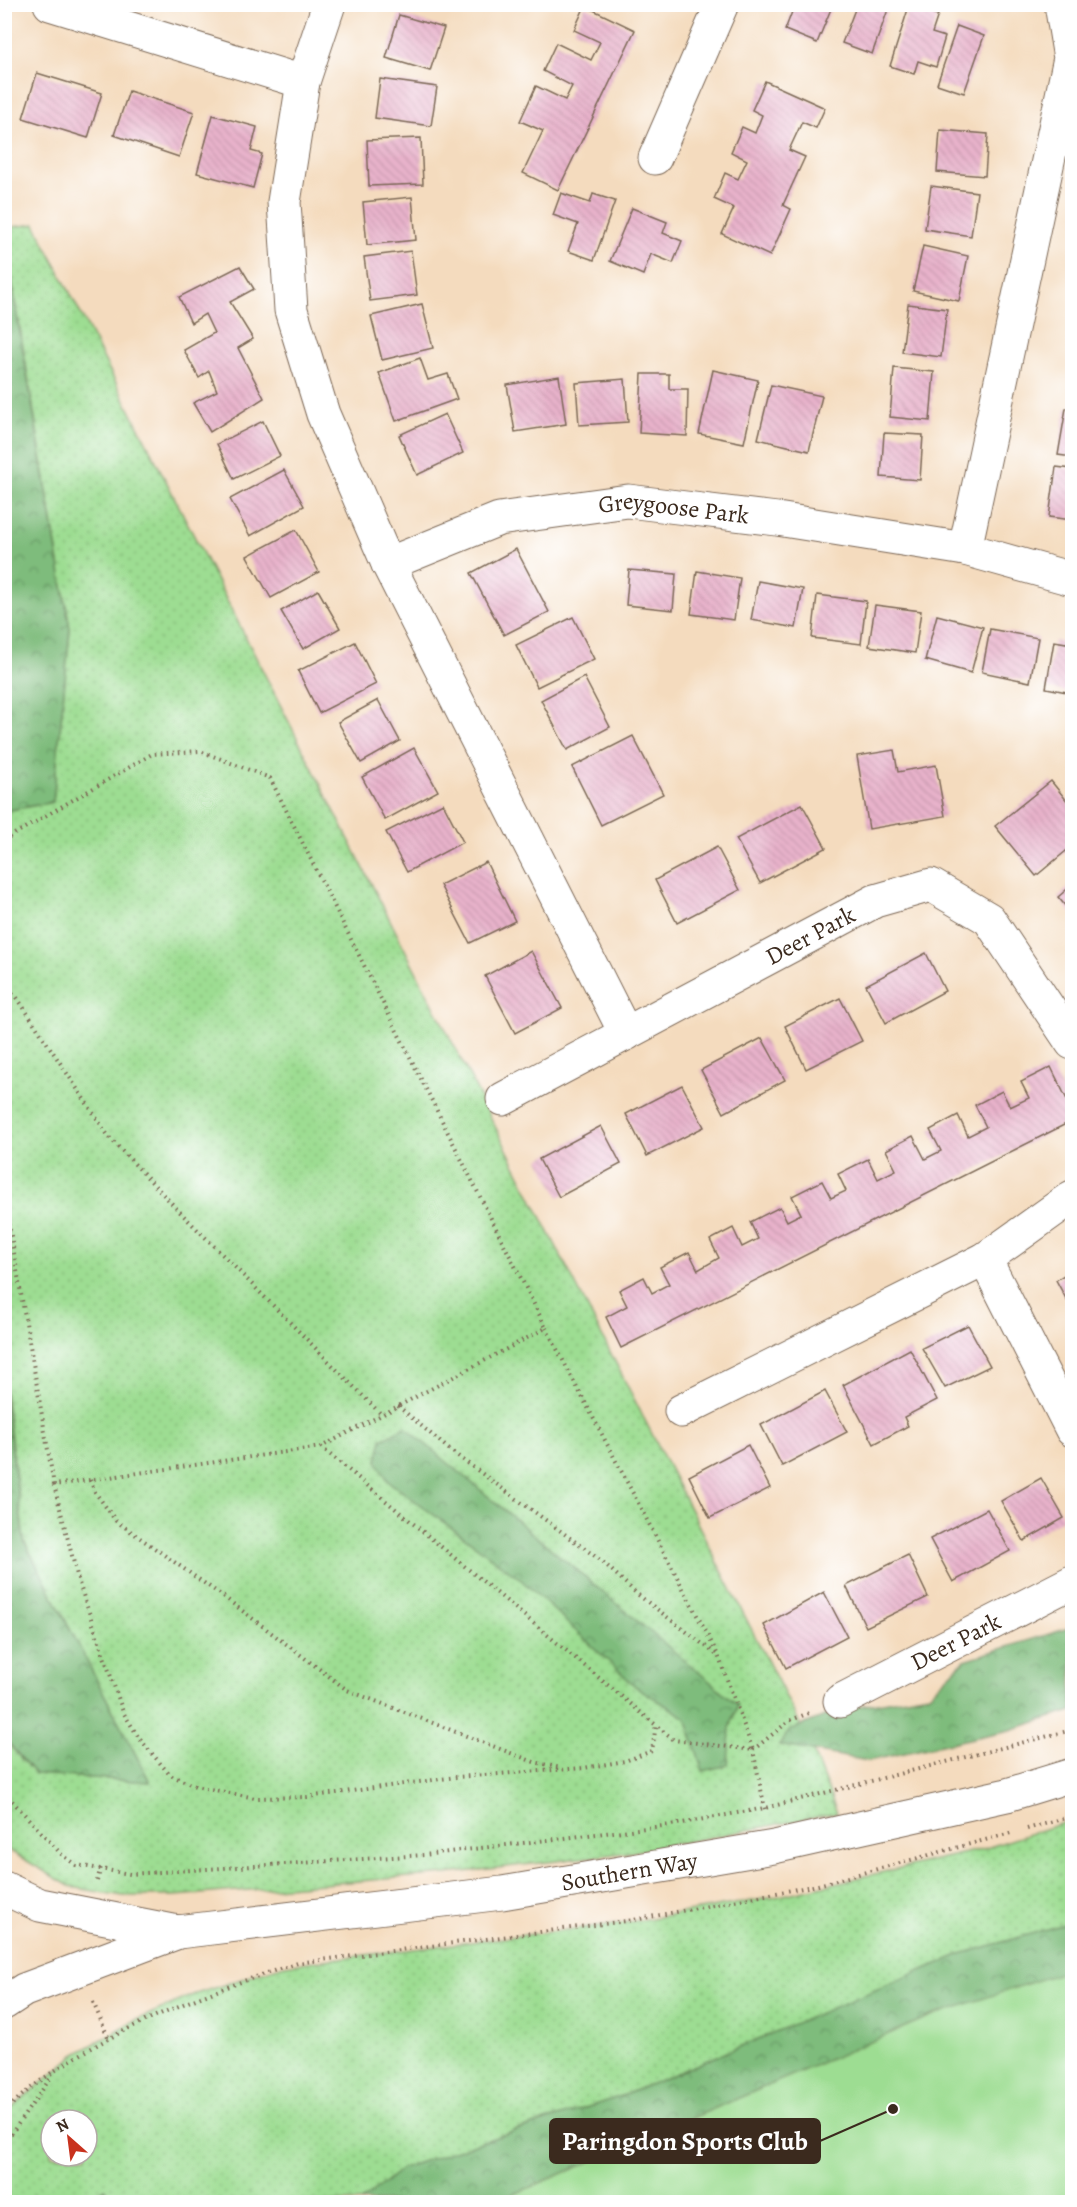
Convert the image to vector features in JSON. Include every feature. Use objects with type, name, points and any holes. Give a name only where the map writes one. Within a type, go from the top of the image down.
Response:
[{"type":"street","points":[[50,4],[303,82]]},
{"type":"street","points":[[329,4],[303,82],[284,202],[291,310],[322,414],[388,564],[626,1034]]},
{"type":"street","points":[[655,158],[722,4]]},
{"type":"street","points":[[965,549],[1070,58],[1061,4]]},
{"type":"street","name":"Greygoose Park","points":[[388,564],[499,519],[628,501],[777,519],[965,549],[1072,579]]},
{"type":"street","name":"Deer Park","points":[[503,1099],[875,901],[931,885],[989,920],[1072,1043]]},
{"type":"street","points":[[681,1411],[985,1259],[1072,1197]]},
{"type":"street","points":[[985,1259],[1072,1430]]},
{"type":"street","name":"Deer Park","points":[[840,1701],[1072,1582]]},
{"type":"street","name":"Southern Way","points":[[4,2002],[24,1990],[178,1932],[502,1893],[774,1847],[1007,1795],[1072,1775]]},
{"type":"street","name":"Southern Way","points":[[4,1888],[40,1905],[178,1932]]},
{"type":"path","points":[[4,840],[152,754],[200,751],[270,778],[546,1328],[718,1655],[753,1750],[765,1808]]},
{"type":"path","points":[[4,985],[16,996],[109,1137],[179,1211],[382,1415]]},
{"type":"path","points":[[4,1195],[54,1485],[79,1583],[123,1712],[139,1738],[170,1775],[195,1786],[255,1798],[307,1797],[456,1777],[565,1769],[625,1761],[652,1751],[656,1725]]},
{"type":"path","points":[[54,1485],[321,1447],[546,1328]]},
{"type":"path","points":[[398,1406],[451,1451],[603,1562],[637,1594],[718,1655]]},
{"type":"path","points":[[321,1447],[674,1740],[753,1750],[789,1721],[840,1701]]},
{"type":"path","points":[[90,1480],[95,1492],[116,1521],[224,1597],[347,1690],[534,1762],[565,1769]]},
{"type":"path","points":[[4,1792],[63,1856],[76,1865],[101,1867],[130,1874],[424,1855],[671,1825],[765,1808],[1072,1730]]},
{"type":"path","points":[[1023,1830],[1072,1816]]},
{"type":"path","points":[[4,2112],[25,2091],[121,2031],[249,1978],[298,1963],[634,1920],[818,1886],[1012,1833]]},
{"type":"path","points":[[4,2144],[54,2073]]},
{"type":"green space","points":[[35,224],[810,1744],[837,1813],[632,1852],[446,1874],[175,1896],[123,1896],[71,1887],[5,1848],[4,1739],[35,1774],[150,1782],[24,1541],[5,1390],[5,811],[53,802],[70,629],[5,238],[5,228]]},
{"type":"green space","points":[[4,238],[70,629],[53,802],[5,811]]},
{"type":"green space","points":[[4,1390],[24,1541],[150,1782],[35,1774],[5,1739]]},
{"type":"green space","points":[[405,1427],[738,1705],[730,1728],[728,1765],[703,1771],[686,1718],[635,1686],[518,1577],[388,1481],[377,1461],[382,1439]]},
{"type":"green space","points":[[1072,1627],[1072,1711],[1010,1730],[868,1761],[779,1745],[790,1730],[842,1709],[929,1694],[965,1660]]},
{"type":"green space","points":[[1072,1820],[1072,1924],[965,1958],[622,2096],[403,2168],[361,2202],[110,2202],[105,2189],[85,2202],[5,2202],[5,2114],[74,2055],[134,2021],[193,1995],[284,1965],[623,1923],[775,1897],[983,1849]]},
{"type":"green space","points":[[1072,1922],[1072,1971],[931,2016],[496,2202],[361,2202],[402,2168],[622,2096],[961,1954]]},
{"type":"green space","points":[[1072,1969],[1072,2202],[496,2202],[931,2016]]},
{"type":"green space","points":[[105,2188],[110,2202],[85,2202]]},
{"type":"building","points":[[423,4],[450,4],[446,14]]},
{"type":"building","points":[[795,4],[833,4],[817,43],[785,30]]},
{"type":"building","points":[[857,4],[890,4],[872,54],[842,43]]},
{"type":"building","points":[[585,6],[635,30],[558,190],[523,173],[543,131],[520,121],[536,86],[565,100],[572,86],[543,71],[556,43],[591,60],[600,42],[574,30]]},
{"type":"building","points":[[909,6],[938,15],[932,33],[945,37],[936,67],[918,61],[914,74],[890,66]]},
{"type":"building","points":[[399,15],[444,28],[430,71],[386,58]]},
{"type":"building","points":[[957,26],[984,36],[964,93],[937,84]]},
{"type":"building","points":[[37,73],[102,93],[88,138],[23,118]]},
{"type":"building","points":[[380,79],[437,87],[431,126],[375,118]]},
{"type":"building","points":[[765,81],[825,108],[816,128],[802,122],[789,150],[805,157],[783,205],[791,209],[770,256],[722,234],[734,208],[714,199],[725,173],[738,179],[747,160],[731,152],[742,127],[755,133],[762,115],[752,110]]},
{"type":"building","points":[[129,91],[194,112],[179,157],[114,135]]},
{"type":"building","points":[[213,115],[257,127],[251,151],[262,154],[253,188],[197,173]]},
{"type":"building","points":[[940,130],[988,134],[985,176],[937,172]]},
{"type":"building","points":[[421,138],[423,184],[369,186],[367,140]]},
{"type":"building","points":[[931,186],[977,192],[971,236],[925,229]]},
{"type":"building","points":[[561,193],[590,203],[593,194],[615,201],[594,260],[568,251],[578,224],[553,215]]},
{"type":"building","points":[[412,197],[416,240],[367,245],[363,202]]},
{"type":"building","points":[[632,208],[667,222],[663,233],[682,241],[673,263],[651,254],[643,275],[610,261]]},
{"type":"building","points":[[923,246],[968,256],[959,301],[913,291]]},
{"type":"building","points":[[411,251],[417,295],[370,301],[364,257]]},
{"type":"building","points":[[240,266],[254,289],[230,302],[253,339],[238,348],[264,398],[210,432],[193,403],[217,391],[209,371],[199,378],[184,350],[214,333],[205,314],[191,323],[179,297]]},
{"type":"building","points":[[422,304],[433,348],[382,360],[371,316]]},
{"type":"building","points":[[908,304],[947,309],[941,357],[902,352]]},
{"type":"building","points":[[420,358],[428,380],[448,374],[457,399],[396,421],[379,373]]},
{"type":"building","points":[[894,368],[934,372],[930,421],[890,417]]},
{"type":"building","points":[[713,370],[758,380],[744,443],[699,434]]},
{"type":"building","points":[[642,374],[669,374],[669,389],[688,389],[687,436],[639,433]]},
{"type":"building","points":[[559,376],[566,424],[515,432],[507,385]]},
{"type":"building","points":[[625,379],[628,422],[579,425],[576,383]]},
{"type":"building","points":[[771,385],[822,396],[809,451],[758,439]]},
{"type":"building","points":[[1066,408],[1072,409],[1072,457],[1058,455]]},
{"type":"building","points":[[445,414],[463,453],[417,475],[399,435]]},
{"type":"building","points":[[263,421],[280,456],[234,479],[217,444]]},
{"type":"building","points":[[884,433],[923,435],[920,480],[881,477]]},
{"type":"building","points":[[1056,467],[1072,469],[1072,520],[1049,517]]},
{"type":"building","points":[[284,470],[304,506],[250,536],[230,499]]},
{"type":"building","points":[[296,530],[319,572],[271,598],[247,556]]},
{"type":"building","points":[[516,549],[549,612],[504,635],[471,573]]},
{"type":"building","points":[[629,570],[676,574],[673,610],[626,605]]},
{"type":"building","points":[[697,571],[740,578],[734,620],[691,614]]},
{"type":"building","points":[[758,581],[803,589],[796,628],[751,620]]},
{"type":"building","points":[[318,590],[340,628],[303,649],[281,611]]},
{"type":"building","points":[[817,595],[866,601],[861,644],[812,638]]},
{"type":"building","points":[[875,605],[921,611],[915,653],[869,646]]},
{"type":"building","points":[[937,615],[983,627],[971,673],[925,660]]},
{"type":"building","points":[[573,617],[594,659],[537,687],[516,645]]},
{"type":"building","points":[[990,629],[1038,638],[1030,682],[982,672]]},
{"type":"building","points":[[1054,641],[1072,644],[1072,693],[1046,688]]},
{"type":"building","points":[[355,642],[376,684],[319,713],[298,671]]},
{"type":"building","points":[[584,677],[610,727],[567,750],[541,700]]},
{"type":"building","points":[[378,700],[400,741],[361,763],[338,722]]},
{"type":"building","points":[[633,736],[663,794],[601,825],[572,767]]},
{"type":"building","points":[[414,748],[438,791],[385,820],[362,777]]},
{"type":"building","points":[[894,750],[898,772],[936,765],[945,816],[869,829],[857,756]]},
{"type":"building","points":[[1051,781],[1072,807],[1072,846],[1036,876],[995,826]]},
{"type":"building","points":[[443,803],[463,842],[407,872],[386,832]]},
{"type":"building","points":[[802,804],[826,848],[760,883],[736,839]]},
{"type":"building","points":[[717,847],[740,890],[677,923],[655,880]]},
{"type":"building","points":[[486,862],[515,921],[470,943],[440,885]]},
{"type":"building","points":[[1072,885],[1072,914],[1058,897]]},
{"type":"building","points":[[531,951],[562,1008],[515,1033],[485,976]]},
{"type":"building","points":[[926,953],[945,991],[886,1023],[866,985]]},
{"type":"building","points":[[840,998],[862,1041],[806,1069],[785,1026]]},
{"type":"building","points":[[762,1038],[785,1080],[724,1113],[701,1070]]},
{"type":"building","points":[[1051,1067],[1072,1110],[1072,1121],[621,1348],[606,1317],[627,1306],[619,1290],[644,1277],[652,1293],[669,1284],[660,1267],[689,1252],[698,1270],[719,1258],[710,1240],[733,1228],[742,1247],[758,1239],[750,1222],[780,1207],[787,1221],[801,1214],[792,1196],[822,1181],[831,1198],[846,1191],[838,1174],[868,1159],[878,1179],[896,1170],[886,1150],[913,1136],[925,1159],[941,1151],[930,1130],[958,1115],[968,1136],[986,1127],[975,1105],[1002,1091],[1010,1107],[1029,1098],[1021,1082]]},
{"type":"building","points":[[682,1085],[704,1127],[647,1156],[626,1114]]},
{"type":"building","points":[[601,1126],[621,1164],[559,1197],[539,1159]]},
{"type":"building","points":[[1072,1270],[1072,1310],[1056,1280]]},
{"type":"building","points":[[968,1325],[990,1366],[945,1388],[922,1348]]},
{"type":"building","points":[[910,1349],[937,1400],[904,1417],[908,1426],[874,1444],[843,1385]]},
{"type":"building","points":[[825,1391],[847,1432],[782,1466],[761,1425]]},
{"type":"building","points":[[748,1445],[770,1488],[710,1518],[689,1476]]},
{"type":"building","points":[[1041,1478],[1064,1518],[1024,1541],[1001,1501]]},
{"type":"building","points":[[987,1509],[1010,1551],[953,1582],[930,1539]]},
{"type":"building","points":[[908,1555],[928,1597],[866,1627],[846,1586]]},
{"type":"building","points":[[824,1592],[847,1636],[786,1668],[764,1625]]},
{"type":"place","name":"Paringdon Sports Club","points":[[893,2109]]}]
